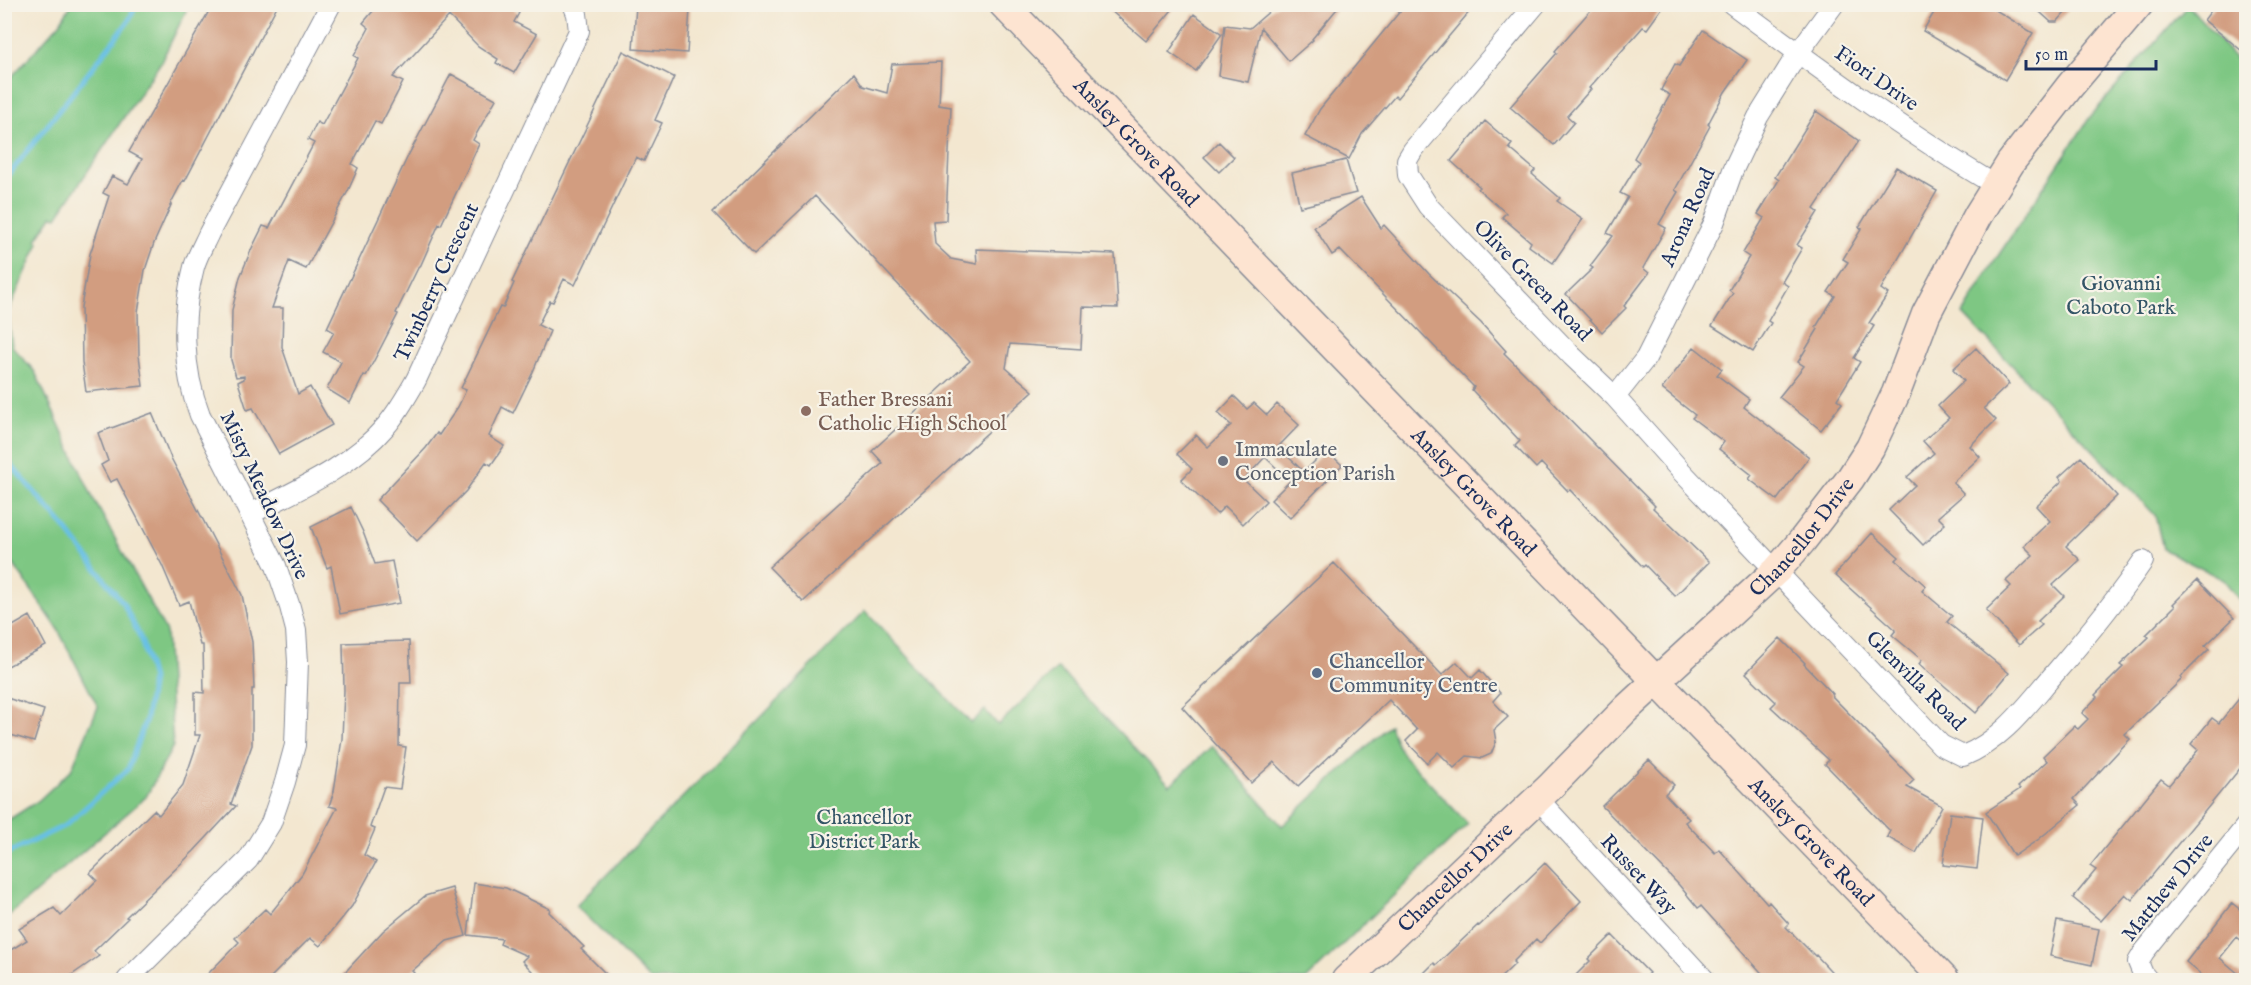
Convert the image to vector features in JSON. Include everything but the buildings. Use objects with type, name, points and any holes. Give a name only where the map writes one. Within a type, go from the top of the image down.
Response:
[{"type":"street","name":"Misty Meadow Drive","points":[[127,981],[248,860],[271,823],[295,745],[298,662],[296,630],[276,566],[193,396],[185,353],[194,266],[208,233],[331,4]]},
{"type":"street","name":"Twinberry Crescent","points":[[250,514],[346,462],[368,445],[401,405],[416,380],[579,31],[573,4]]},
{"type":"street","name":"Ansley Grove Road","points":[[1004,4],[1945,981]]},
{"type":"street","name":"Olive Green Road","points":[[1536,4],[1413,150],[1407,160],[1408,175],[1428,206],[1572,356],[1615,397],[1682,472],[1777,570]]},
{"type":"street","name":"Fiori Drive","points":[[1732,4],[1798,53],[1957,163],[1997,186]]},
{"type":"street","name":"Arona Road","points":[[1615,397],[1646,358],[1714,223],[1733,170],[1758,117],[1798,53],[1834,4]]},
{"type":"street","name":"Chancellor Drive","points":[[1346,981],[1538,799],[1626,709],[1777,570],[1828,509],[1870,448],[1896,393],[1926,314],[1978,215],[2011,162],[2030,137],[2139,4]]},
{"type":"street","name":"Glenvilla Road","points":[[1777,570],[1941,745],[1963,756],[1987,744],[2010,726],[2113,606],[2143,561]]},
{"type":"street","name":"Russet Way","points":[[1538,799],[1706,981]]},
{"type":"street","name":"Matthew Drive","points":[[2148,981],[2138,962],[2144,952],[2239,851],[2247,826]]},
{"type":"green space","points":[[71,5],[189,5],[161,62],[57,217],[52,216],[36,240],[39,243],[8,312],[12,346],[35,372],[92,496],[166,632],[173,746],[146,797],[11,914],[5,913],[5,822],[38,801],[71,770],[98,707],[56,626],[7,555],[4,554],[5,84],[60,23]]},
{"type":"green space","name":"Giovanni Caboto Park","points":[[2188,5],[2246,70],[2246,609],[2224,580],[2163,549],[2155,515],[1963,314],[1994,262],[2090,117]]},
{"type":"green space","name":"Chancellor District Park","points":[[865,611],[971,723],[985,710],[998,725],[1058,668],[1170,785],[1212,746],[1282,826],[1390,725],[1397,745],[1404,756],[1468,824],[1306,980],[650,980],[576,906]]},
{"type":"waterway","points":[[4,181],[128,22],[137,4]]},
{"type":"waterway","points":[[4,457],[62,524],[123,603],[141,639],[152,679],[146,719],[128,769],[66,825],[4,855]]},
{"type":"place","name":"Father Bressani Catholic High School","points":[[806,411]]},
{"type":"place","name":"Immaculate Conception Parish","points":[[1223,461]]},
{"type":"place","name":"Chancellor Community Centre","points":[[1317,673]]}]
